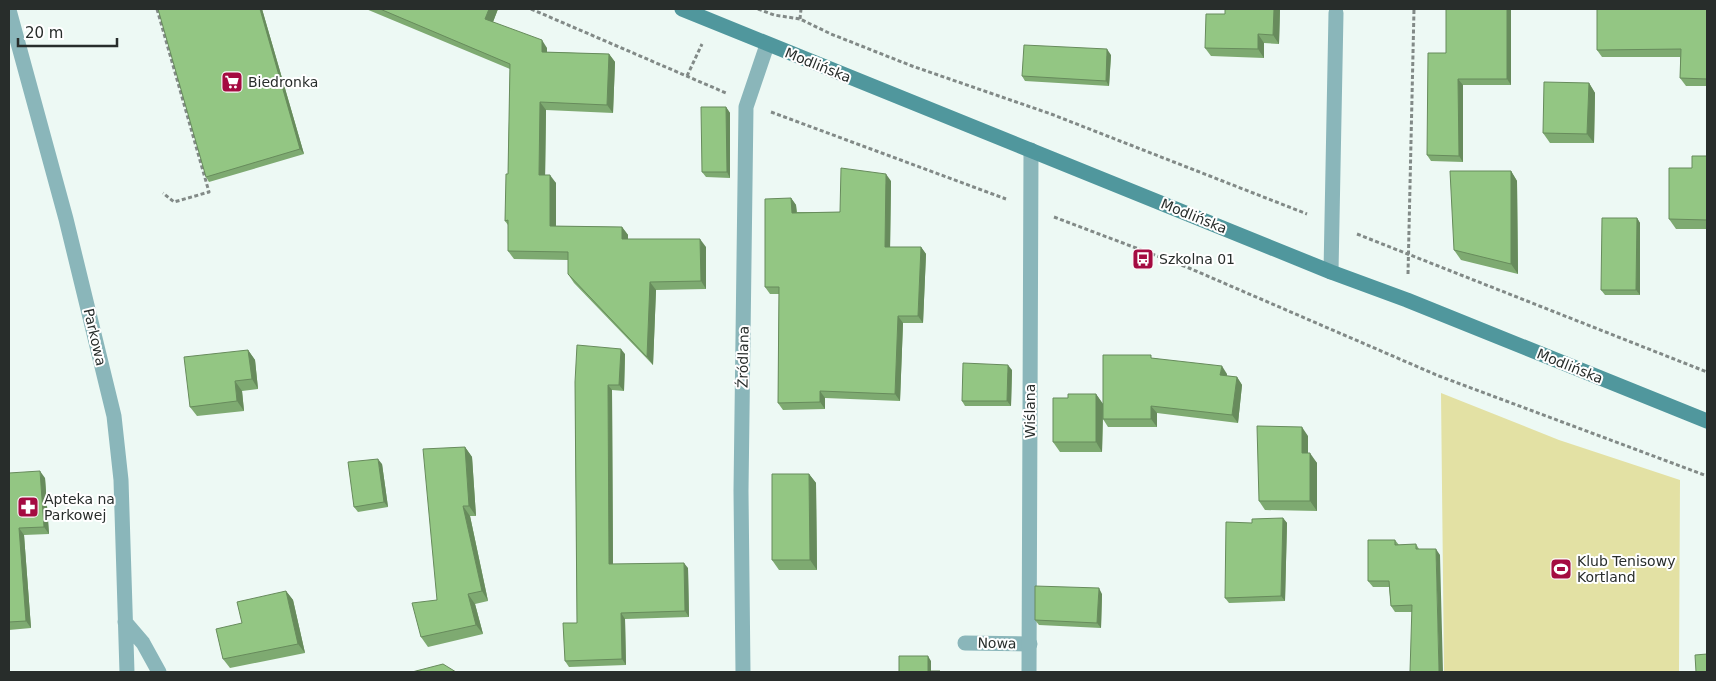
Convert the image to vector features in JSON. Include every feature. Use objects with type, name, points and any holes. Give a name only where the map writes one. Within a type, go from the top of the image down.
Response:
[{"type":"main road","name":"Modlińska","points":[[682,9],[767,45],[1331,272],[1407,300],[1707,422]]},
{"type":"street","name":"Parkowa","points":[[9,10],[66,219],[114,416],[121,480],[127,672]]},
{"type":"street","points":[[1331,272],[1336,13]]},
{"type":"street","name":"Źródlana","points":[[743,672],[741,491],[748,103],[767,45]]},
{"type":"street","name":"Wiślana","points":[[1029,672],[1031,150]]},
{"type":"street","points":[[125,622],[143,643],[159,672]]},
{"type":"street","name":"Nowa","points":[[965,643],[1030,644]]},
{"type":"path","points":[[156,9],[209,192],[174,202],[163,193]]},
{"type":"path","points":[[532,9],[748,103],[1189,268],[1439,376],[1707,476]]},
{"type":"path","points":[[758,9],[774,15],[800,19],[831,34],[912,66],[1060,117],[1252,191],[1333,225],[1707,372]]},
{"type":"path","points":[[800,19],[801,9]]},
{"type":"path","points":[[1407,300],[1414,9]]},
{"type":"shaded area","name":"Klub Tenisowy Kortland","points":[[1441,393],[1559,440],[1680,480],[1679,672],[1444,672]]},
{"type":"building","name":"Biedronka","points":[[158,9],[260,9],[300,149],[206,177]]},
{"type":"building","points":[[380,9],[489,9],[485,19],[542,40],[542,52],[609,54],[607,105],[540,102],[539,175],[550,175],[550,226],[622,227],[622,239],[700,239],[701,281],[650,282],[647,357],[568,274],[568,252],[508,251],[508,220],[505,221],[506,174],[508,174],[510,64]]},
{"type":"building","points":[[1225,9],[1274,9],[1273,35],[1258,34],[1258,49],[1205,48],[1206,14],[1225,14]]},
{"type":"building","points":[[1446,9],[1507,9],[1507,79],[1458,79],[1459,156],[1427,155],[1428,53],[1446,53]]},
{"type":"building","points":[[1597,9],[1707,9],[1707,79],[1680,78],[1681,49],[1597,50]]},
{"type":"building","points":[[1024,45],[1107,49],[1106,81],[1022,76]]},
{"type":"building","points":[[1544,82],[1589,83],[1587,134],[1543,133]]},
{"type":"building","points":[[701,107],[726,107],[727,172],[702,172]]},
{"type":"building","points":[[1692,156],[1707,156],[1707,220],[1669,219],[1669,168],[1692,168]]},
{"type":"building","points":[[841,168],[886,174],[885,247],[921,247],[918,316],[898,316],[895,394],[820,391],[820,402],[778,403],[779,287],[765,287],[765,199],[791,198],[792,213],[840,212]]},
{"type":"building","points":[[1450,171],[1511,171],[1511,264],[1454,250]]},
{"type":"building","points":[[1602,218],[1637,218],[1636,290],[1601,290]]},
{"type":"building","points":[[577,345],[621,349],[619,385],[608,385],[609,564],[684,563],[685,611],[621,613],[622,659],[565,661],[563,623],[577,623],[575,382]]},
{"type":"building","points":[[248,350],[252,379],[235,381],[237,401],[190,407],[184,357]]},
{"type":"building","points":[[1103,355],[1151,355],[1151,358],[1222,366],[1220,375],[1237,377],[1232,415],[1151,406],[1151,419],[1103,419]]},
{"type":"building","points":[[963,363],[1008,365],[1007,401],[962,401]]},
{"type":"building","points":[[1068,394],[1096,394],[1096,442],[1053,442],[1053,398],[1068,398]]},
{"type":"building","points":[[1257,426],[1302,427],[1302,453],[1310,453],[1310,501],[1259,501]]},
{"type":"building","points":[[465,447],[469,506],[463,506],[482,591],[468,594],[476,625],[421,637],[412,603],[437,600],[423,449]]},
{"type":"building","points":[[378,459],[384,502],[354,507],[348,462]]},
{"type":"building","points":[[40,471],[44,527],[19,528],[26,621],[9,622],[9,473]]},
{"type":"building","points":[[772,474],[809,474],[810,560],[772,560]]},
{"type":"building","points":[[1283,518],[1281,596],[1225,598],[1226,522],[1252,523],[1252,519]]},
{"type":"building","points":[[1368,540],[1395,540],[1395,545],[1416,544],[1416,549],[1436,549],[1439,672],[1410,672],[1412,605],[1391,606],[1389,581],[1368,581]]},
{"type":"building","points":[[1035,586],[1099,588],[1097,623],[1035,620]]},
{"type":"building","points":[[286,591],[298,644],[223,659],[216,629],[242,623],[237,602]]},
{"type":"building","points":[[1707,654],[1707,672],[1696,672],[1695,655]]},
{"type":"building","points":[[899,656],[928,656],[928,671],[940,672],[899,672]]},
{"type":"building","points":[[443,664],[456,672],[412,672]]},
{"type":"place","name":"Biedronka","points":[[232,82]]},
{"type":"place","name":"Szkolna 01","points":[[1143,259]]},
{"type":"place","name":"Apteka na Parkowej","points":[[28,507]]},
{"type":"place","name":"Klub Tenisowy Kortland","points":[[1561,569]]}]
